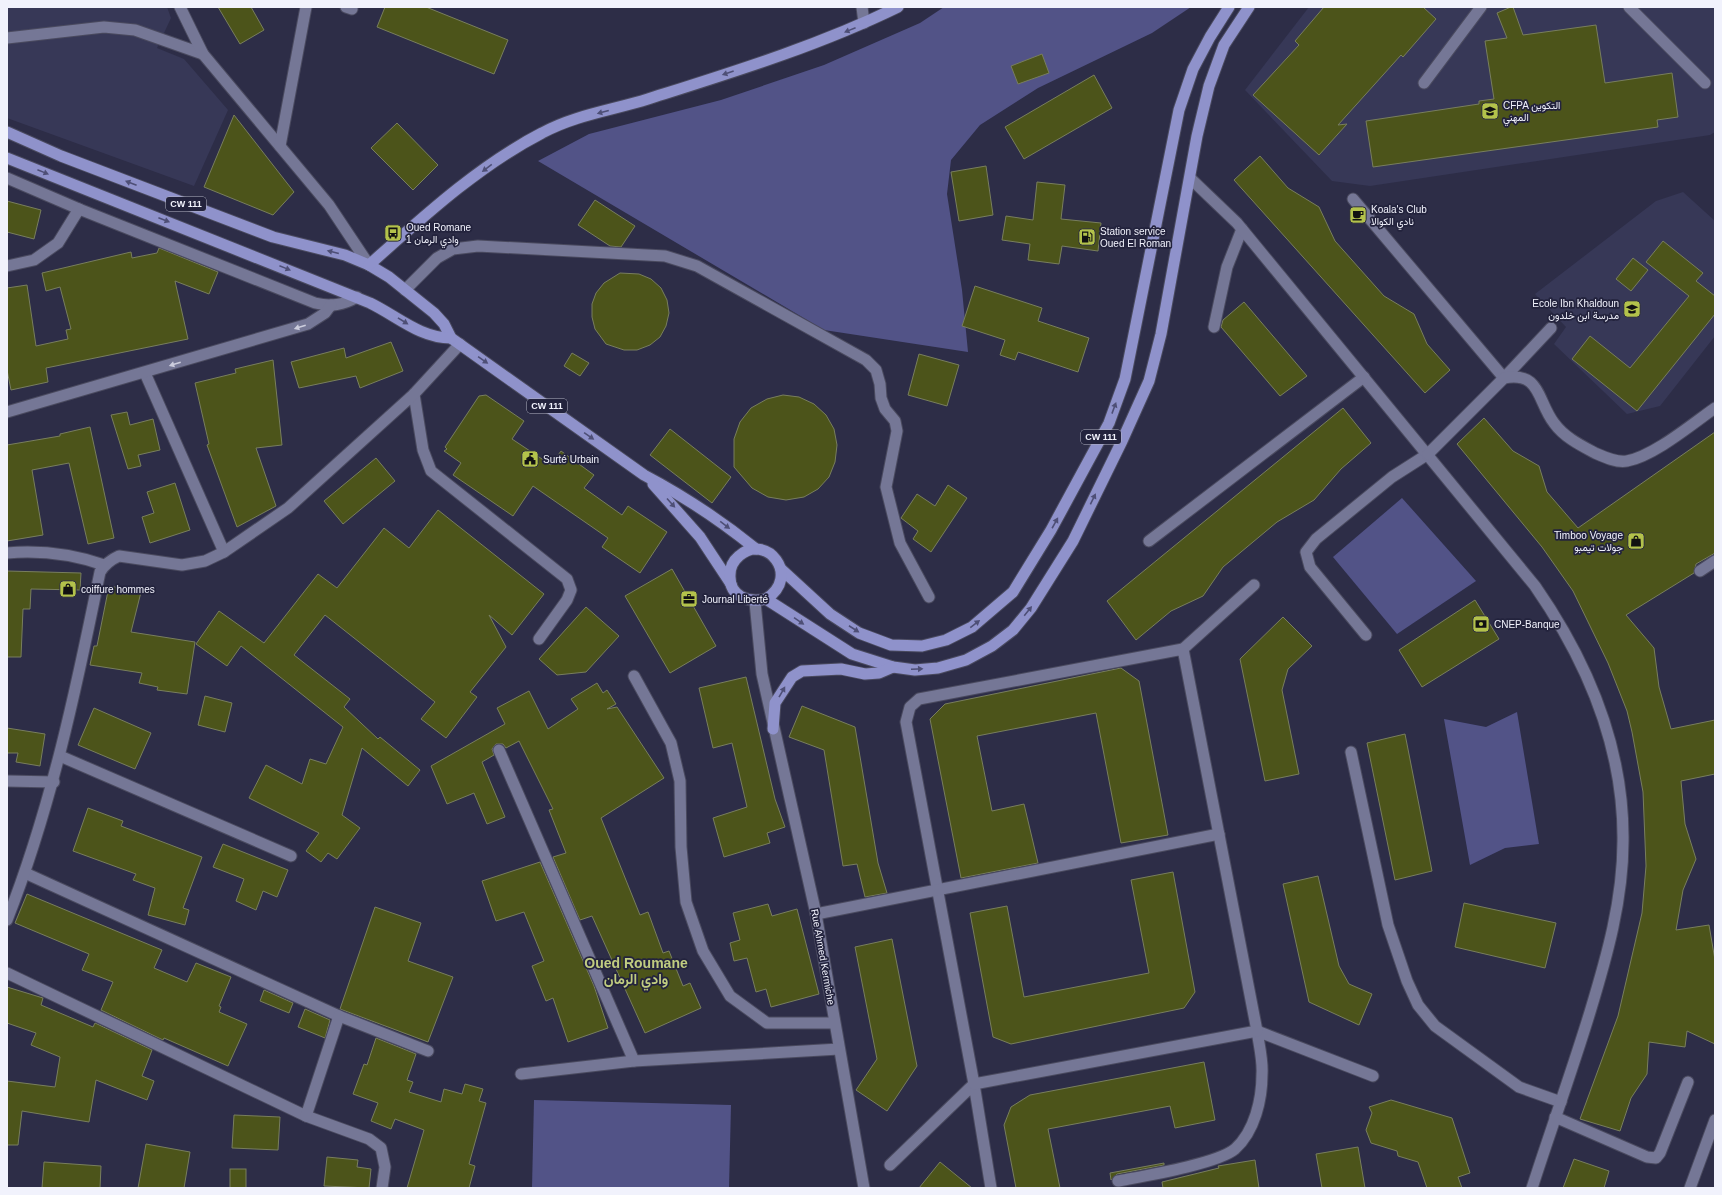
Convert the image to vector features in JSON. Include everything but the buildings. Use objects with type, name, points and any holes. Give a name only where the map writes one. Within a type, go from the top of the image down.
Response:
[{"type":"main road","points":[[369,265],[483,170],[543,132],[584,117],[635,103],[714,78],[864,23],[898,7]]},
{"type":"main road","name":"CW 111","points":[[781,568],[830,614],[859,633],[891,645],[922,646],[946,640],[972,627],[1013,592],[1055,524],[1108,423],[1125,379],[1179,110],[1194,69],[1210,37],[1229,7]]},
{"type":"main road","points":[[766,599],[852,654],[893,667],[915,670],[938,668],[966,660],[992,646],[1013,630],[1031,608],[1073,541],[1122,441],[1149,381],[1161,334],[1197,136],[1209,86],[1224,45],[1249,7]]},
{"type":"main road","name":"CW 111","points":[[7,132],[61,156],[273,237],[345,255],[369,265],[405,290],[439,318],[455,341],[644,475],[708,512],[756,549]]},
{"type":"main road","points":[[7,158],[357,297],[383,309],[423,333],[455,341]]},
{"type":"main road","points":[[644,475],[682,516],[716,560],[736,593],[745,599],[755,602],[766,599],[774,594],[780,587],[782,578],[781,568],[772,554],[756,549],[747,550],[734,560],[731,568],[731,584]]},
{"type":"main road","points":[[773,729],[775,703],[792,677],[802,671],[841,669],[865,674],[879,673],[893,667]]},
{"type":"street","points":[[180,7],[203,54],[328,205],[369,265]]},
{"type":"street","points":[[280,146],[306,7]]},
{"type":"street","points":[[862,7],[864,23]]},
{"type":"street","points":[[1424,83],[1481,7]]},
{"type":"street","points":[[1628,7],[1705,83]]},
{"type":"street","points":[[7,38],[104,27],[135,30],[203,54]]},
{"type":"street","points":[[7,178],[79,209],[315,303],[331,306],[349,302],[357,297]]},
{"type":"street","points":[[1190,178],[1242,229],[1535,586],[1559,620],[1580,658],[1596,696],[1607,729],[1621,798],[1623,841],[1621,879],[1615,922],[1603,971],[1532,1188]]},
{"type":"street","points":[[1354,199],[1504,378]]},
{"type":"street","points":[[7,266],[34,260],[58,242],[79,209]]},
{"type":"street","points":[[1214,328],[1227,267],[1242,229]]},
{"type":"street","points":[[405,290],[437,258],[454,249],[478,246],[665,256],[698,266],[866,360],[876,370],[880,384],[881,398],[885,409],[895,421],[897,432],[886,487],[900,543],[929,597]]},
{"type":"street","points":[[7,412],[145,373],[308,324],[325,313],[331,306]]},
{"type":"street","points":[[1366,635],[1310,567],[1306,552],[1316,539],[1392,477],[1428,454],[1504,378],[1551,328]]},
{"type":"street","points":[[7,920],[25,873],[54,782],[100,572],[104,565],[111,559],[119,556],[182,565],[205,561],[224,552],[288,508],[414,394],[455,341]]},
{"type":"street","points":[[145,373],[224,552]]},
{"type":"street","points":[[1504,378],[1517,376],[1530,382],[1538,391],[1554,424],[1574,442],[1606,458],[1626,461],[1647,454],[1715,408]]},
{"type":"street","points":[[1150,541],[1364,377]]},
{"type":"street","points":[[414,394],[423,450],[431,471],[567,579],[570,590],[568,600],[539,639]]},
{"type":"street","points":[[7,553],[28,551],[65,554],[104,565]]},
{"type":"street","points":[[1700,571],[1715,561]]},
{"type":"street","points":[[991,1188],[939,890],[906,722],[910,707],[920,699],[1183,650],[1254,586]]},
{"type":"street","name":"Rue Ahmed Kermiche","points":[[755,602],[762,674],[773,729],[816,914],[864,1188]]},
{"type":"street","points":[[1118,1182],[1214,1160],[1234,1150],[1249,1133],[1258,1106],[1262,1073],[1257,1031],[1183,650]]},
{"type":"street","points":[[634,676],[671,743],[680,781],[681,847],[686,902],[703,951],[730,996],[767,1023],[834,1023]]},
{"type":"street","points":[[499,750],[634,1061]]},
{"type":"street","points":[[1352,752],[1388,925],[1407,981],[1418,1006],[1435,1026],[1519,1087],[1561,1102]]},
{"type":"street","points":[[60,756],[291,856]]},
{"type":"street","points":[[7,781],[54,782]]},
{"type":"street","points":[[816,914],[1219,834]]},
{"type":"street","points":[[25,873],[338,1016],[428,1051]]},
{"type":"street","points":[[7,973],[306,1116],[370,1139],[381,1148],[385,1166],[382,1188]]},
{"type":"street","points":[[306,1116],[338,1016]]},
{"type":"street","points":[[890,1165],[974,1084],[1257,1031],[1373,1076]]},
{"type":"street","points":[[521,1074],[634,1061],[839,1049]]},
{"type":"street","points":[[1555,1117],[1647,1157],[1656,1158],[1660,1153],[1688,1082]]},
{"type":"street","points":[[1690,1188],[1715,1120]]},
{"type":"shaded area","points":[[7,7],[167,7],[171,18],[157,48],[184,59],[228,110],[194,186],[7,118]]},
{"type":"shaded area","points":[[944,7],[1191,7],[1152,33],[1038,88],[980,125],[951,160],[947,194],[962,290],[968,352],[824,330],[538,161],[589,134],[721,100],[824,65],[920,23]]},
{"type":"shaded area","name":"CFPA التكوين المهني","points":[[1309,7],[1715,7],[1715,132],[1710,135],[1370,186],[1332,181],[1245,90]]},
{"type":"shaded area","name":"Ecole Ibn Khaldoun مدرسة ابن خلدون","points":[[1683,192],[1715,221],[1715,336],[1660,406],[1627,414],[1554,344],[1566,327],[1535,294],[1656,201]]},
{"type":"shaded area","points":[[1402,498],[1476,581],[1397,634],[1333,557]]},
{"type":"shaded area","points":[[1517,712],[1539,844],[1505,848],[1470,865],[1444,719],[1486,727]]},
{"type":"shaded area","points":[[534,1100],[731,1105],[729,1188],[532,1188]]},
{"type":"place","name":"CFPA التكوين المهني","points":[[1490,111]]},
{"type":"place","name":"Koala's Club نادي الكوالا","points":[[1358,215]]},
{"type":"place","name":"Oued Romane 1 وادي الرمان","points":[[393,233]]},
{"type":"place","name":"Station service Oued El Roman","points":[[1087,237]]},
{"type":"place","name":"Ecole Ibn Khaldoun مدرسة ابن خلدون","points":[[1632,309]]},
{"type":"place","name":"Surté Urbain","points":[[530,459]]},
{"type":"place","name":"Timboo Voyage جولات تيمبو","points":[[1636,541]]},
{"type":"place","name":"coiffure hommes","points":[[68,589]]},
{"type":"place","name":"Journal Liberté","points":[[689,599]]},
{"type":"place","name":"CNEP-Banque","points":[[1481,624]]},
{"type":"district","name":"Oued Roumane وادي الرمان","points":[[636,972]]}]
